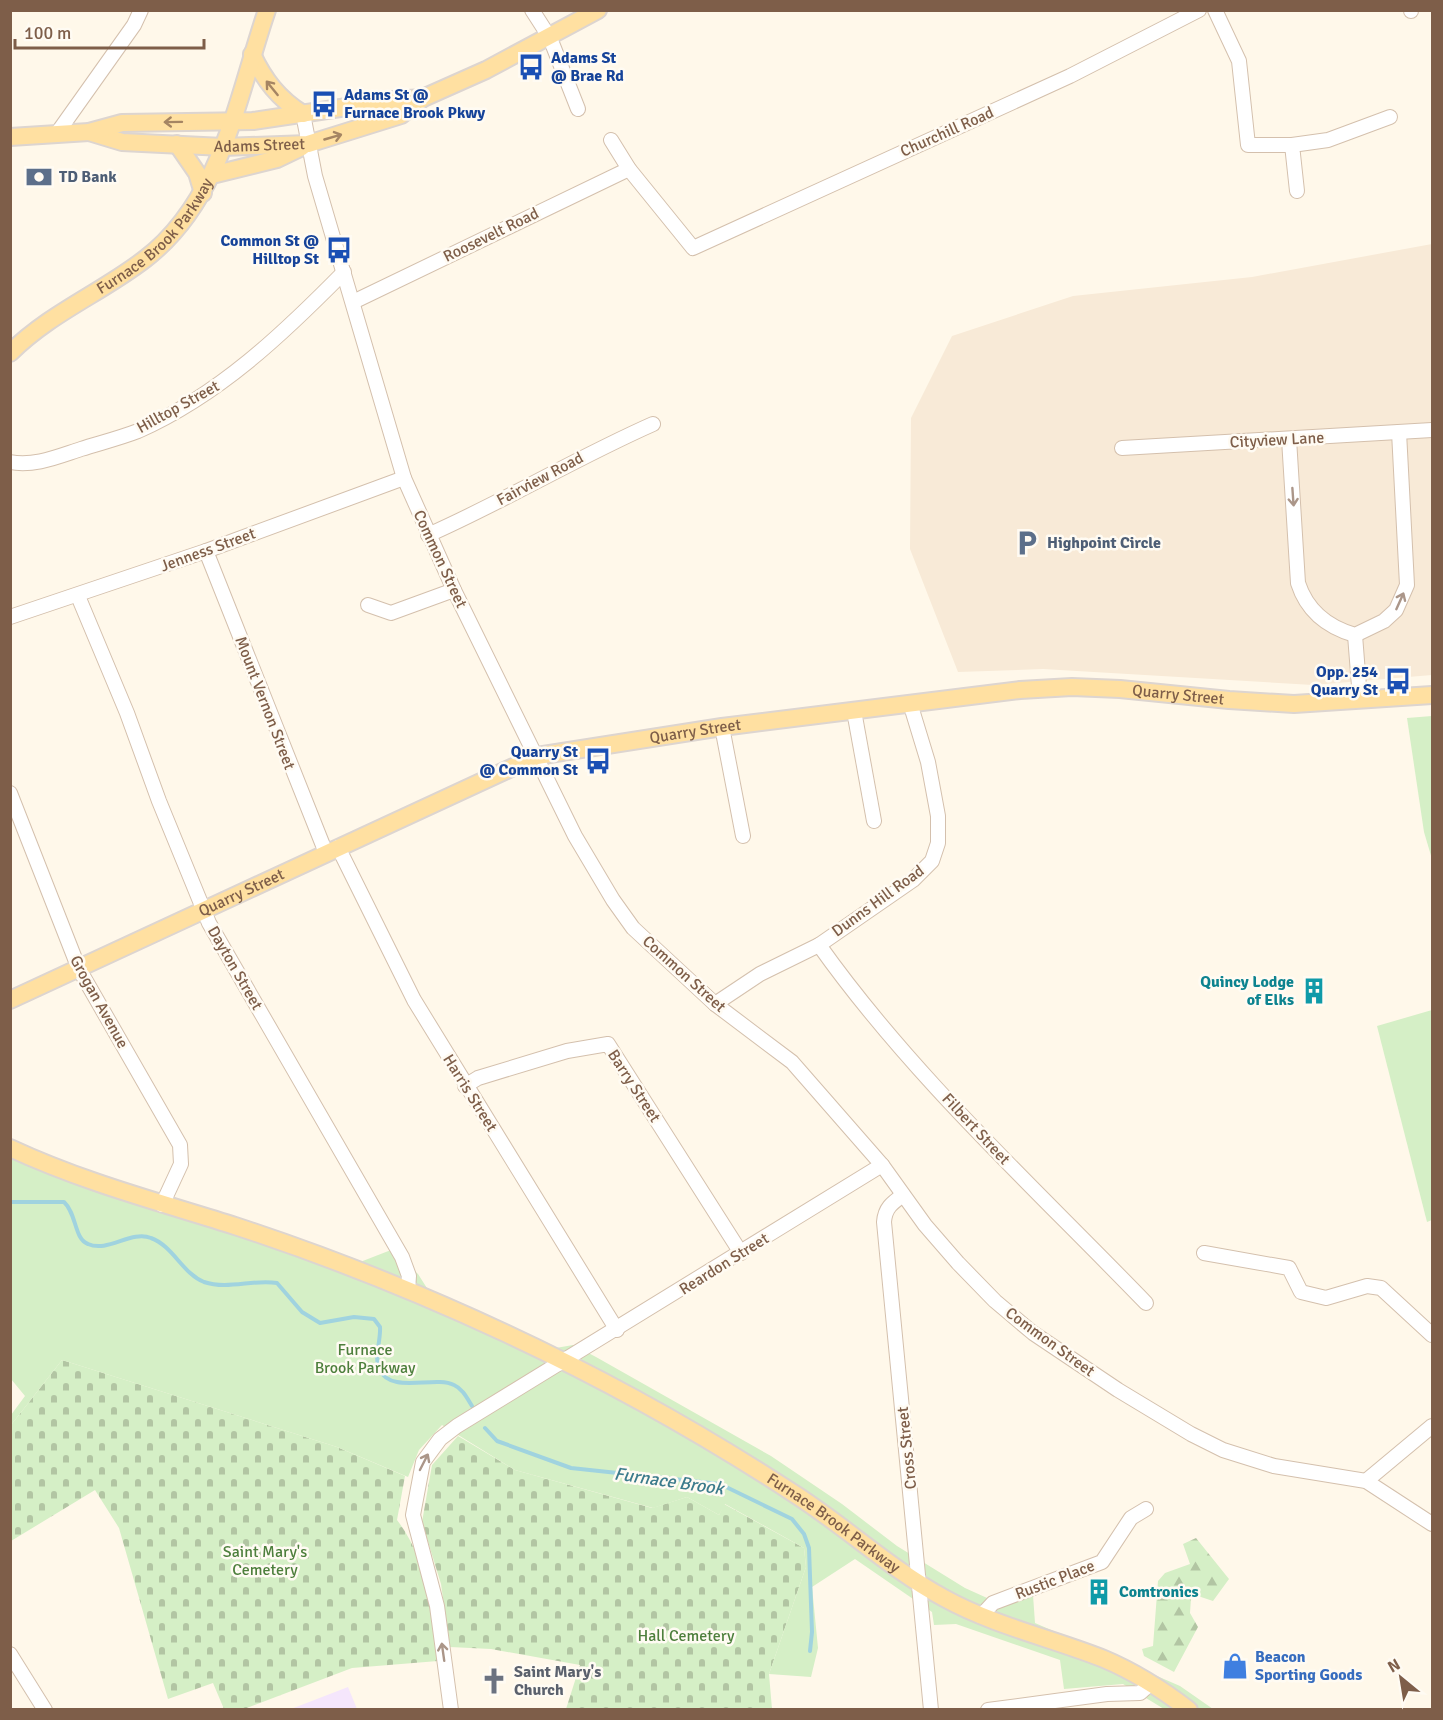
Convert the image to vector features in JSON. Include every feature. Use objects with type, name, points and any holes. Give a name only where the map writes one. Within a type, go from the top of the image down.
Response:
[{"type":"main road","name":"Furnace Brook Parkway","points":[[10,353],[65,308],[106,284],[157,249],[185,222],[203,193],[223,147],[267,10]]},
{"type":"main road","name":"Adams Street","points":[[89,132],[113,141],[223,147],[308,144],[401,115],[423,98],[550,38],[598,10]]},
{"type":"main road","points":[[252,54],[267,83],[278,95],[303,114]]},
{"type":"main road","name":"Adams Street","points":[[10,137],[58,132],[89,132],[122,123],[231,121],[423,98]]},
{"type":"main road","points":[[177,144],[197,173],[203,193]]},
{"type":"main road","points":[[212,175],[277,159],[308,144]]},
{"type":"main road","name":"Quarry Street","points":[[10,1000],[537,756],[722,727],[1072,687],[1294,704],[1432,695]]},
{"type":"main road","name":"Furnace Brook Parkway","points":[[10,1148],[77,1177],[237,1227],[408,1290],[565,1362],[761,1472],[920,1584],[981,1616],[1104,1659],[1150,1684],[1189,1710]]},
{"type":"street","points":[[58,132],[134,25],[141,10]]},
{"type":"street","points":[[532,10],[550,38],[578,109]]},
{"type":"street","name":"Churchill Road","points":[[629,169],[693,248],[1070,76],[1199,10]]},
{"type":"street","points":[[1215,10],[1239,61],[1248,145],[1292,145],[1328,140],[1390,117]]},
{"type":"street","name":"Common Street","points":[[303,114],[315,176],[404,478],[454,590],[576,836],[613,900],[633,928],[715,1004],[792,1062],[882,1166],[958,1263],[995,1301],[1033,1333],[1118,1390],[1191,1434],[1223,1450],[1274,1466],[1366,1481],[1432,1524]]},
{"type":"street","points":[[611,141],[629,169]]},
{"type":"street","points":[[1292,145],[1297,192]]},
{"type":"street","name":"Roosevelt Road","points":[[353,302],[629,169]]},
{"type":"street","name":"Hilltop Street","points":[[10,462],[24,465],[52,458],[137,431],[175,412],[216,388],[278,338],[344,272]]},
{"type":"street","name":"Fairview Road","points":[[428,535],[482,510],[597,449],[652,424]]},
{"type":"street","name":"Cityview Lane","points":[[1122,448],[1432,430]]},
{"type":"street","points":[[1289,439],[1298,583],[1303,599],[1326,622],[1355,635],[1384,621],[1396,610],[1407,585],[1399,432]]},
{"type":"street","name":"Jenness Street","points":[[10,617],[206,551],[404,478]]},
{"type":"street","name":"Mount Vernon Street","points":[[206,551],[332,850]]},
{"type":"street","points":[[368,605],[392,613],[454,590]]},
{"type":"street","name":"Dayton Street","points":[[78,596],[127,712],[159,801],[203,911],[402,1257],[409,1276],[408,1290]]},
{"type":"street","points":[[1355,635],[1360,699]]},
{"type":"street","name":"Dunns Hill Road","points":[[715,1004],[760,974],[819,945],[913,880],[932,861],[938,843],[938,816],[928,762],[910,704]]},
{"type":"street","points":[[854,711],[874,821]]},
{"type":"street","points":[[722,727],[743,836]]},
{"type":"street","name":"Grogan Avenue","points":[[10,793],[79,969],[180,1145],[181,1164],[162,1205]]},
{"type":"street","name":"Harris Street","points":[[332,850],[414,1000],[465,1086],[617,1330]]},
{"type":"street","name":"Filbert Street","points":[[819,945],[890,1037],[998,1153],[1146,1303]]},
{"type":"street","name":"Barry Street","points":[[465,1086],[478,1078],[567,1051],[608,1044],[741,1253]]},
{"type":"street","name":"Reardon Street","points":[[451,1710],[434,1593],[413,1521],[420,1470],[433,1447],[447,1433],[882,1166]]},
{"type":"street","name":"Cross Street","points":[[903,1195],[889,1205],[884,1222],[931,1710]]},
{"type":"street","points":[[1204,1253],[1289,1268],[1301,1292],[1326,1298],[1367,1286],[1381,1288],[1432,1335]]},
{"type":"street","points":[[1366,1481],[1432,1426]]},
{"type":"street","name":"Rustic Place","points":[[981,1616],[993,1603],[1102,1562],[1131,1518],[1146,1509]]},
{"type":"street","points":[[10,1654],[45,1710]]},
{"type":"street","points":[[988,1710],[1097,1695],[1140,1693],[1150,1684]]},
{"type":"shaded area","points":[[1432,244],[1432,675],[1313,685],[1043,669],[958,672],[910,549],[911,418],[952,336],[1073,296],[1252,277]]},
{"type":"shaded area","points":[[348,1687],[357,1709],[291,1709]]},
{"type":"green space","points":[[1432,716],[1432,859],[1424,832],[1407,718]]},
{"type":"green space","points":[[1432,1010],[1432,1220],[1427,1222],[1377,1026]]},
{"type":"green space","name":"Furnace Brook Parkway","points":[[11,1157],[337,1271],[391,1250],[418,1274],[432,1296],[550,1349],[573,1345],[596,1357],[771,1456],[842,1504],[897,1546],[965,1588],[996,1602],[1033,1595],[1035,1623],[1180,1686],[1213,1709],[1164,1709],[1123,1684],[1064,1689],[1060,1660],[956,1624],[934,1625],[932,1612],[855,1559],[812,1587],[818,1648],[811,1677],[769,1674],[806,1567],[804,1548],[725,1504],[719,1515],[687,1497],[653,1508],[515,1470],[442,1425],[419,1450],[408,1477],[337,1447],[62,1360],[11,1425],[11,1415],[25,1396],[11,1379]]},
{"type":"green space","name":"Saint Mary's Cemetery","points":[[62,1360],[337,1447],[405,1476],[397,1520],[416,1552],[422,1570],[427,1588],[438,1661],[352,1668],[244,1709],[224,1709],[213,1683],[168,1699],[119,1528],[95,1490],[11,1541],[11,1425]]},
{"type":"green space","name":"Hall Cemetery","points":[[458,1436],[515,1470],[652,1508],[687,1497],[719,1515],[724,1504],[804,1548],[806,1567],[769,1674],[772,1709],[566,1709],[580,1665],[491,1649],[450,1647],[441,1584],[422,1522],[432,1465]]},
{"type":"green space","points":[[1196,1538],[1229,1579],[1213,1601],[1195,1595],[1191,1598],[1190,1613],[1198,1627],[1174,1672],[1144,1656],[1142,1649],[1153,1646],[1158,1581],[1165,1573],[1190,1564],[1183,1544]]},
{"type":"waterway","name":"Furnace Brook","points":[[10,1202],[64,1202],[80,1237],[88,1244],[103,1246],[136,1237],[151,1238],[166,1247],[190,1273],[204,1282],[222,1285],[277,1283],[302,1312],[320,1323],[354,1317],[374,1319],[380,1327],[378,1364],[385,1377],[403,1383],[436,1382],[454,1385],[462,1391],[472,1406]]},
{"type":"waterway","name":"Furnace Brook","points":[[485,1428],[497,1441],[571,1468],[720,1484],[792,1519],[804,1534],[809,1548],[812,1632],[810,1651]]},
{"type":"place","name":"Adams St @ Brae Rd","points":[[531,67]]},
{"type":"place","name":"Adams St @ Furnace Brook Pkwy","points":[[324,104]]},
{"type":"place","name":"TD Bank","points":[[39,177]]},
{"type":"place","name":"Common St @ Hilltop St","points":[[339,250]]},
{"type":"place","name":"Highpoint Circle","points":[[1027,543]]},
{"type":"place","name":"Opp. 254 Quarry St","points":[[1398,681]]},
{"type":"place","name":"Quarry St @ Common St","points":[[598,761]]},
{"type":"place","name":"Quincy Lodge of Elks","points":[[1314,991]]},
{"type":"place","name":"Comtronics","points":[[1099,1592]]},
{"type":"place","name":"Beacon Sporting Goods","points":[[1235,1666]]},
{"type":"place","name":"Saint Mary's Church","points":[[494,1681]]}]
